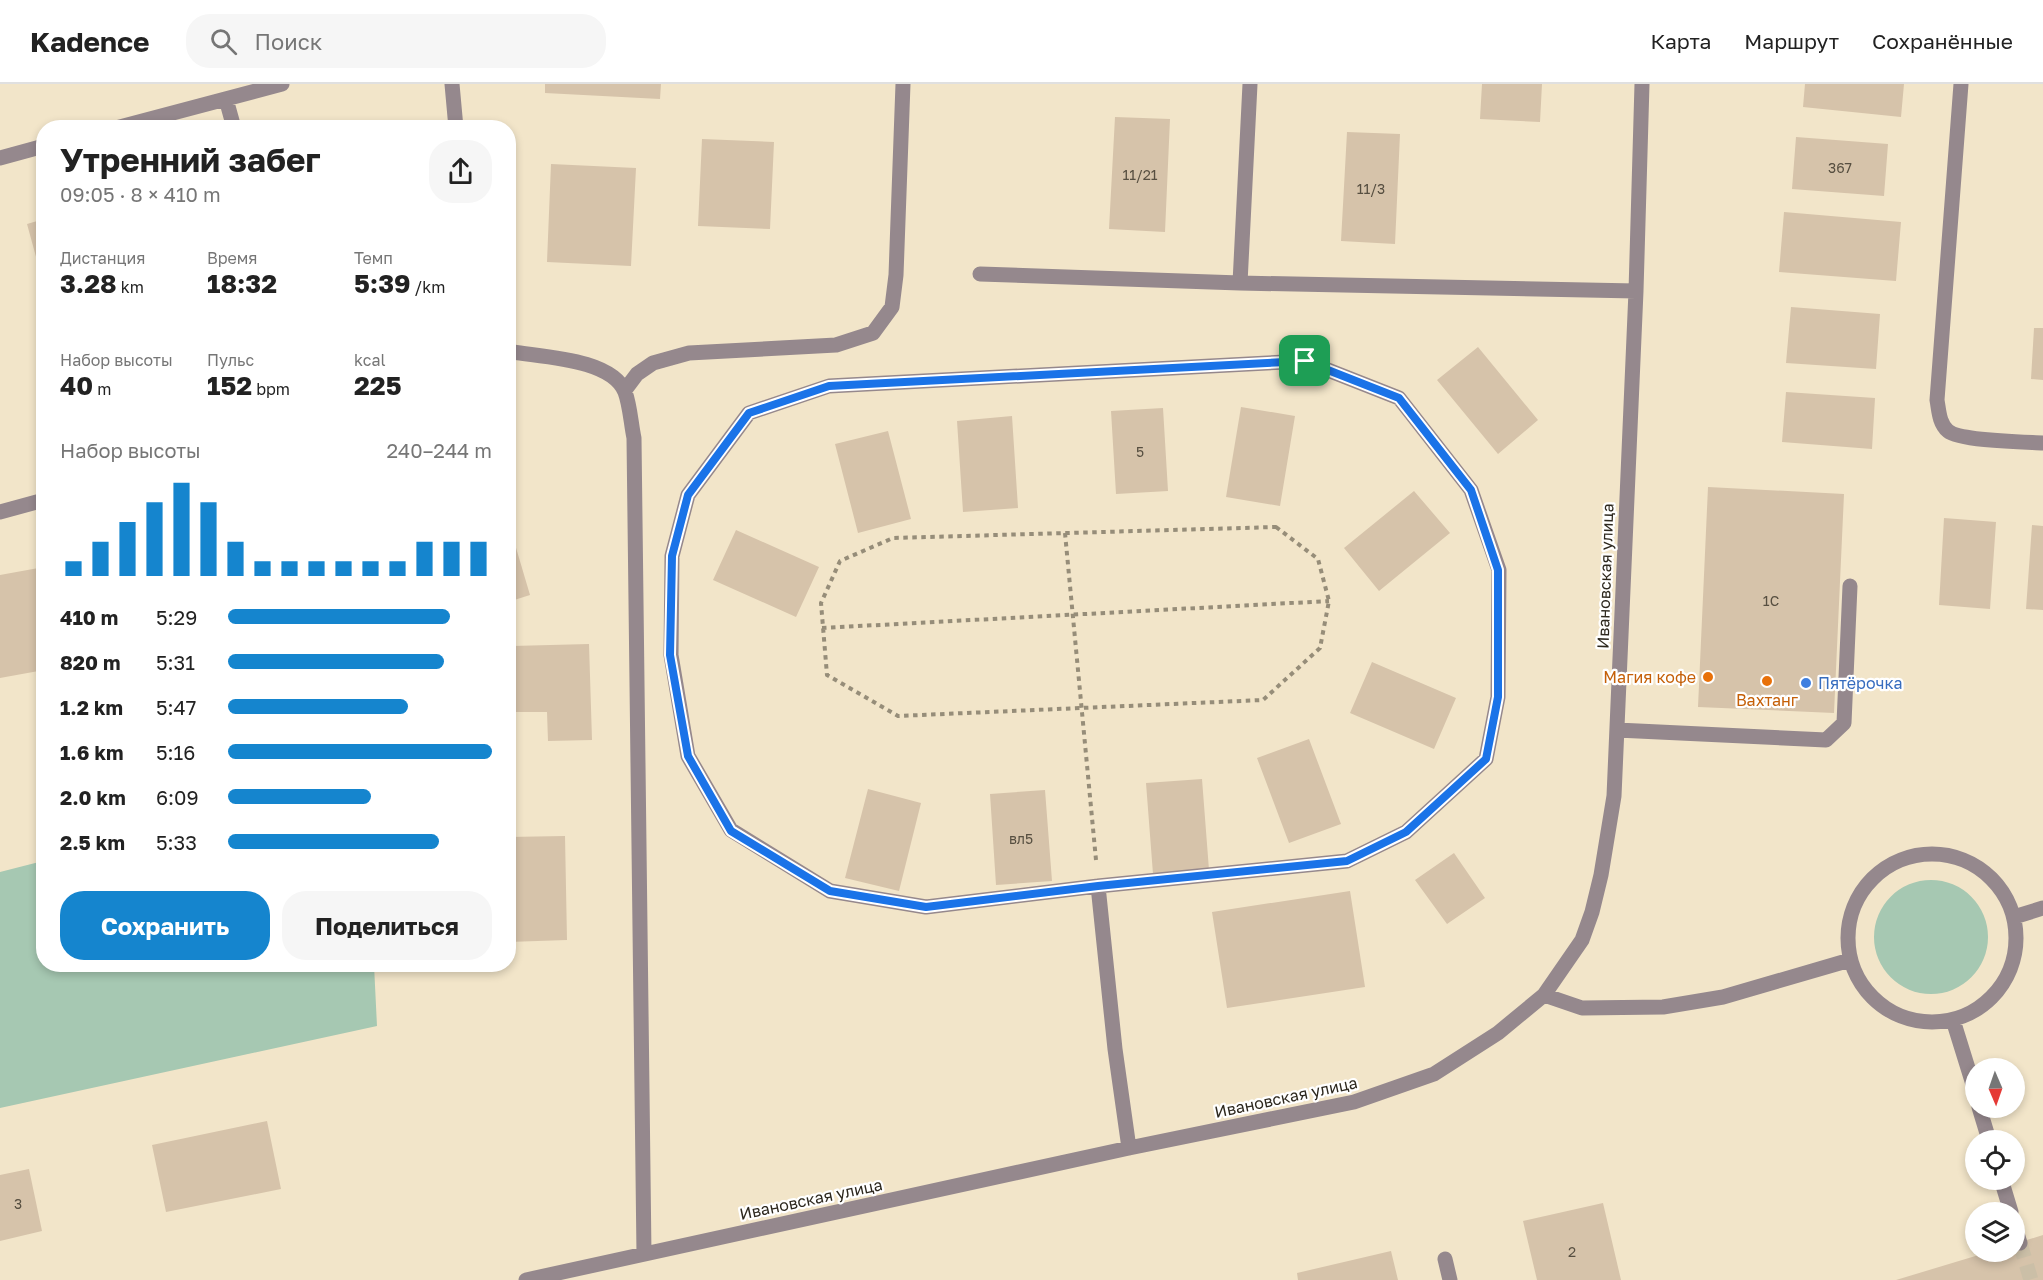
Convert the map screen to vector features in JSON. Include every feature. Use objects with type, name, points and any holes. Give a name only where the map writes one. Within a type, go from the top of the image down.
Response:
[{"type":"street","points":[[146,120],[282,84]]},
{"type":"street","points":[[452,84],[455,120]]},
{"type":"street","points":[[625,390],[637,374],[653,363],[689,353],[836,345],[873,333],[892,307],[896,275],[903,84]]},
{"type":"street","points":[[1240,283],[1250,84]]},
{"type":"street","name":"Ивановская улица","points":[[526,1280],[1129,1148],[1354,1102],[1434,1074],[1498,1034],[1544,994],[1582,940],[1592,912],[1601,875],[1614,796],[1636,291],[1642,84]]},
{"type":"street","points":[[1962,84],[1937,400],[1940,419],[1949,432],[1970,438],[2043,443]]},
{"type":"street","points":[[226,99],[232,120]]},
{"type":"street","points":[[0,158],[36,148]]},
{"type":"street","points":[[980,274],[1240,283],[1636,291]]},
{"type":"street","points":[[516,352],[587,364],[609,373],[625,390],[634,438],[644,1254]]},
{"type":"street","points":[[1305,361],[1399,398],[1471,490],[1498,570],[1498,697],[1486,759],[1406,832],[1347,861],[1098,886],[926,907],[830,891],[731,831],[688,756],[670,655],[672,556],[688,495],[749,413],[829,386],[1305,361]]},
{"type":"street","points":[[0,512],[36,502]]},
{"type":"street","points":[[1617,730],[1826,740],[1844,723],[1850,586]]},
{"type":"street","points":[[1932,854],[1954,857],[1975,866],[1992,879],[2005,897],[2014,917],[2017,939],[2014,960],[2005,981],[1991,999],[1974,1012],[1953,1020],[1931,1023],[1910,1020],[1889,1012],[1872,998],[1858,980],[1850,960],[1847,938],[1850,916],[1859,896],[1872,879],[1890,865],[1910,856],[1932,854]]},
{"type":"street","points":[[1098,886],[1115,1049],[1129,1148]]},
{"type":"street","points":[[2014,917],[2043,908]]},
{"type":"street","points":[[1544,994],[1582,1008],[1664,1007],[1722,997],[1850,960]]},
{"type":"street","points":[[1953,1020],[1965,1059]]},
{"type":"street","points":[[1445,1259],[1450,1280]]},
{"type":"path","points":[[1276,526],[1318,559],[1329,601],[1320,648],[1263,700],[898,716],[827,675],[821,603],[840,561],[893,538],[1276,526]]},
{"type":"path","points":[[1065,533],[1098,886]]},
{"type":"path","points":[[822,628],[1329,601]]},
{"type":"green space","points":[[36,863],[36,972],[374,972],[377,1026],[0,1108],[0,872]]},
{"type":"green space","points":[[1931,880],[1953,885],[1971,897],[1983,915],[1988,937],[1983,959],[1971,977],[1953,989],[1931,994],[1909,989],[1891,977],[1879,959],[1874,937],[1879,915],[1891,897],[1909,885]]},
{"type":"building","points":[[545,84],[661,84],[660,99],[545,93]]},
{"type":"building","points":[[1482,84],[1542,84],[1540,122],[1480,119]]},
{"type":"building","points":[[1805,84],[1904,84],[1901,117],[1803,107]]},
{"type":"building","points":[[1115,117],[1170,119],[1165,232],[1109,229]]},
{"type":"building","points":[[1347,132],[1400,134],[1395,244],[1341,241]]},
{"type":"building","points":[[1796,137],[1888,144],[1884,196],[1792,189]]},
{"type":"building","points":[[702,139],[774,142],[770,229],[698,226]]},
{"type":"building","points":[[551,164],[636,168],[631,266],[547,262]]},
{"type":"building","points":[[1784,212],[1901,222],[1896,281],[1779,272]]},
{"type":"building","points":[[36,221],[36,257],[27,224]]},
{"type":"building","points":[[1791,307],[1880,314],[1876,369],[1786,363]]},
{"type":"building","points":[[2034,328],[2043,328],[2043,380],[2031,379]]},
{"type":"building","points":[[1478,347],[1538,420],[1498,454],[1437,380]]},
{"type":"building","points":[[1786,392],[1875,398],[1872,449],[1782,442]]},
{"type":"building","points":[[1241,407],[1295,416],[1280,506],[1226,497]]},
{"type":"building","points":[[1163,408],[1168,491],[1116,494],[1111,411]]},
{"type":"building","points":[[1012,416],[1018,508],[963,512],[957,421]]},
{"type":"building","points":[[888,431],[911,519],[858,533],[835,444]]},
{"type":"building","points":[[1708,487],[1844,494],[1834,713],[1698,707]]},
{"type":"building","points":[[1414,491],[1450,533],[1379,591],[1344,548]]},
{"type":"building","points":[[1944,518],[1996,522],[1990,609],[1939,605]]},
{"type":"building","points":[[2032,525],[2043,526],[2043,610],[2026,609]]},
{"type":"building","points":[[736,530],[819,567],[796,617],[713,580]]},
{"type":"building","points":[[516,548],[530,595],[516,599]]},
{"type":"building","points":[[36,568],[36,671],[0,678],[0,575]]},
{"type":"building","points":[[589,644],[592,740],[548,741],[547,712],[516,712],[516,646]]},
{"type":"building","points":[[1372,662],[1456,698],[1434,749],[1350,713]]},
{"type":"building","points":[[1309,739],[1341,824],[1289,843],[1257,758]]},
{"type":"building","points":[[1202,779],[1209,870],[1153,874],[1146,783]]},
{"type":"building","points":[[868,789],[921,803],[899,891],[845,878]]},
{"type":"building","points":[[1045,790],[1052,881],[996,885],[990,794]]},
{"type":"building","points":[[565,836],[567,940],[516,942],[516,837]]},
{"type":"building","points":[[1454,853],[1485,898],[1447,924],[1415,880]]},
{"type":"building","points":[[1350,891],[1365,987],[1227,1008],[1212,912]]},
{"type":"building","points":[[267,1121],[281,1189],[166,1212],[152,1145]]},
{"type":"building","points":[[29,1169],[42,1231],[0,1241],[0,1175]]},
{"type":"building","points":[[1603,1203],[1621,1280],[1537,1280],[1523,1221]]},
{"type":"building","points":[[2043,1235],[2043,1280],[1896,1280],[1965,1259],[1965,1262],[2025,1262],[2025,1241]]},
{"type":"building","points":[[1391,1251],[1398,1280],[1298,1280],[1297,1273]]},
{"type":"tunnel","points":[[2025,1260],[2031,1280]]},
{"type":"place","name":"Магия кофе","points":[[1708,677]]},
{"type":"place","name":"Вахтанг","points":[[1767,681]]},
{"type":"place","name":"Пятёрочка","points":[[1806,683]]},
{"type":"route","points":[[1305,361],[1399,398],[1471,490],[1498,570],[1498,697],[1486,759],[1406,832],[1347,861],[1098,886],[926,907],[830,891],[731,831],[688,756],[670,655],[672,556],[688,495],[749,413],[829,386],[1305,361]]}]
